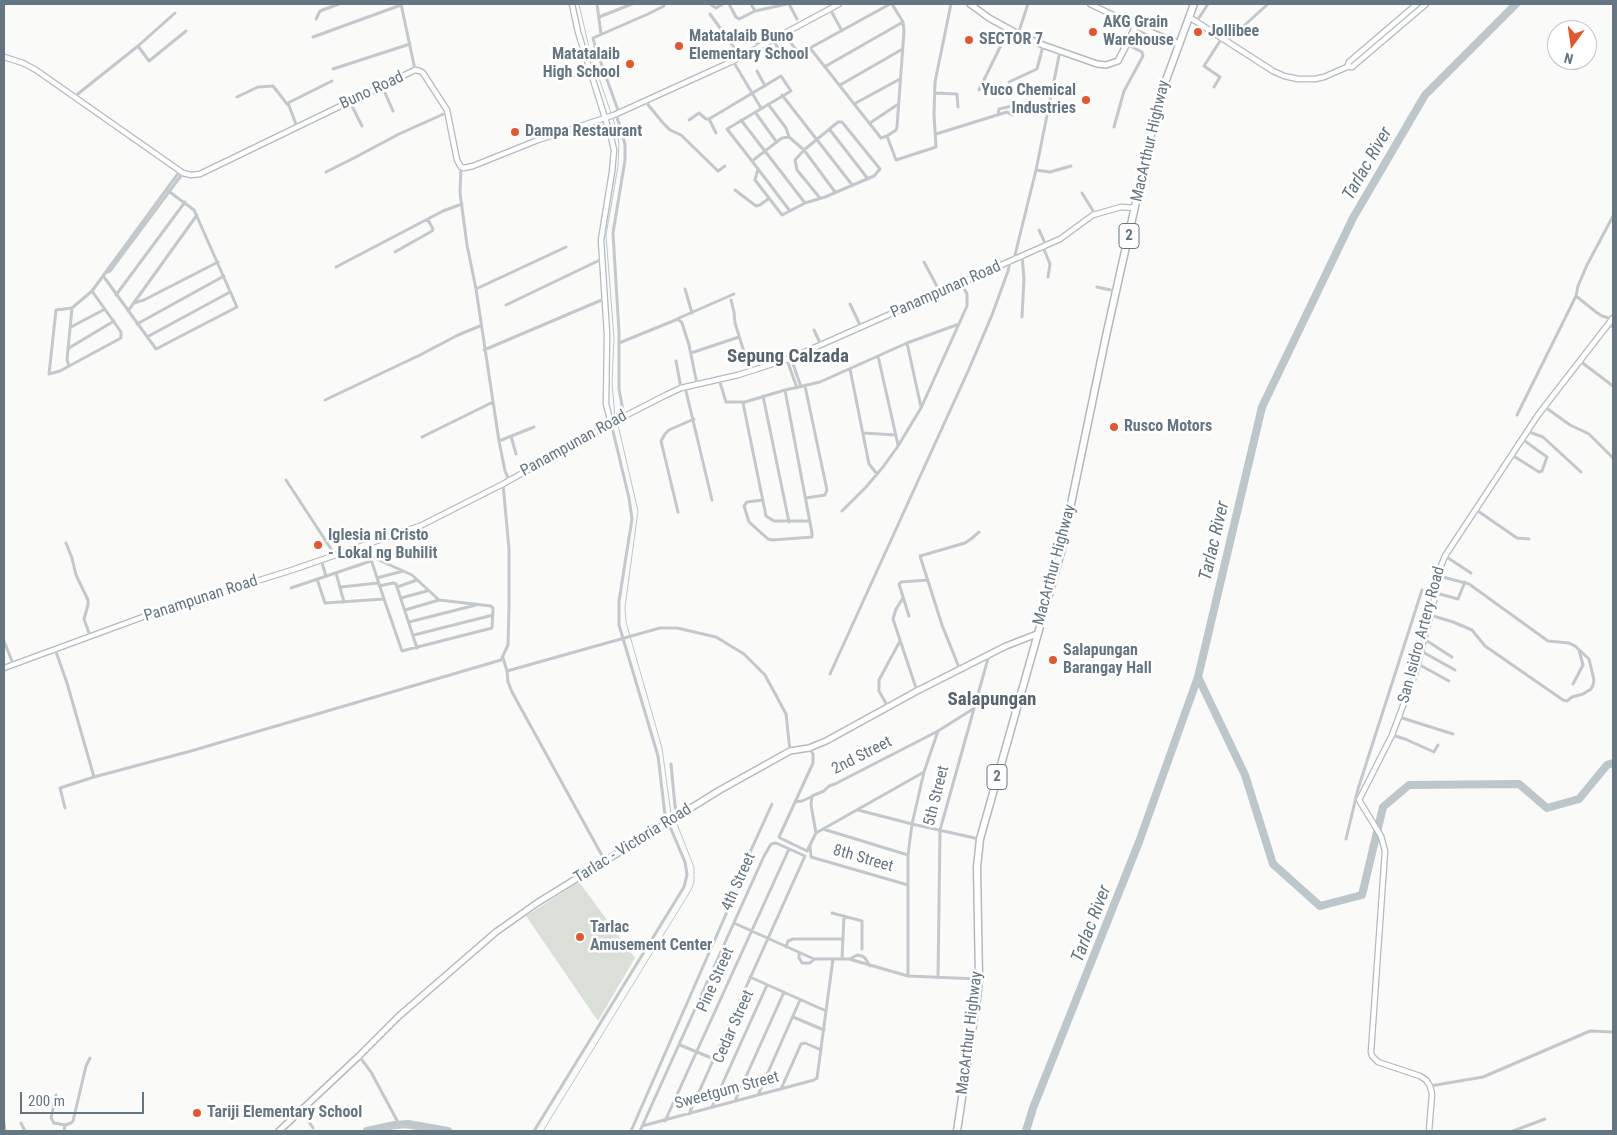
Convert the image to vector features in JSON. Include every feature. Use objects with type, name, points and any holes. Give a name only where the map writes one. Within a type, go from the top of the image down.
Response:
[{"type":"highway","name":"MacArthur Highway","points":[[957,1131],[978,998],[977,881],[980,839],[1063,544],[1116,291],[1159,99],[1194,4]]},
{"type":"main road","points":[[970,4],[982,14],[1018,34],[1086,61],[1106,65],[1118,61],[1128,45],[1136,26],[1179,44]]},
{"type":"main road","name":"Tarlac - Victoria Road","points":[[279,1131],[399,1016],[496,932],[537,903],[720,790],[790,751],[809,748],[826,741],[1012,643],[1037,634]]},
{"type":"street","points":[[316,19],[320,11],[339,4]]},
{"type":"street","points":[[313,37],[401,4],[415,70]]},
{"type":"street","points":[[534,1131],[684,887],[687,875],[685,862],[664,808],[658,756],[627,638],[619,625],[618,611],[630,537],[631,511],[615,421],[606,404],[608,358],[601,235],[614,157],[613,144],[582,47],[572,4]]},
{"type":"street","points":[[597,4],[601,34]]},
{"type":"street","points":[[599,17],[632,4]]},
{"type":"street","points":[[624,416],[619,389],[620,343],[613,233],[625,151],[622,130],[593,41],[595,36],[648,14],[664,6],[664,4]]},
{"type":"street","points":[[710,4],[715,8],[723,4]]},
{"type":"street","points":[[729,4],[738,18],[772,6],[788,4],[797,19]]},
{"type":"street","points":[[751,4],[755,11]]},
{"type":"street","points":[[509,480],[498,441],[476,289],[467,245],[462,204],[461,167],[473,166],[538,140],[617,114],[733,61],[839,4]]},
{"type":"street","points":[[784,34],[798,52],[810,48],[891,4],[903,22],[896,129],[880,138],[826,66],[810,48]]},
{"type":"street","points":[[886,136],[896,160],[935,148],[937,142],[934,114],[938,65],[951,4]]},
{"type":"street","points":[[1018,34],[1028,4]]},
{"type":"street","points":[[1090,4],[1136,26]]},
{"type":"street","points":[[1197,21],[1208,4]]},
{"type":"street","points":[[1214,88],[1220,77],[1204,66],[1211,52],[1224,39],[1268,4]]},
{"type":"street","points":[[1346,67],[1349,62],[1417,4]]},
{"type":"street","points":[[1189,17],[1284,76],[1298,79],[1315,79],[1355,64],[1426,4]]},
{"type":"street","points":[[830,9],[842,31]]},
{"type":"street","points":[[74,97],[138,46],[175,13]]},
{"type":"street","points":[[710,14],[741,57]]},
{"type":"street","points":[[826,66],[903,22]]},
{"type":"street","points":[[978,90],[1009,29]]},
{"type":"street","points":[[138,46],[149,60],[186,31]]},
{"type":"street","points":[[752,35],[759,47]]},
{"type":"street","points":[[773,40],[778,48]]},
{"type":"street","points":[[333,69],[410,44]]},
{"type":"street","points":[[1009,82],[1037,69],[1043,45]]},
{"type":"street","points":[[1114,127],[1124,90],[1144,56],[1143,53],[1128,45]]},
{"type":"street","points":[[840,86],[902,50]]},
{"type":"street","points":[[830,674],[969,369],[1012,261],[1036,170],[1060,51]]},
{"type":"street","points":[[4,57],[30,66],[181,172],[122,251],[110,271],[107,272],[92,291],[72,308],[56,310],[48,373],[55,373],[121,338],[121,332],[92,291]]},
{"type":"street","points":[[733,61],[761,108]]},
{"type":"street","name":"Buno Road","points":[[181,172],[191,175],[200,174],[415,70],[423,73],[448,112],[457,160],[461,167]]},
{"type":"street","points":[[757,71],[765,86]]},
{"type":"street","points":[[709,119],[781,75],[791,90],[727,130],[790,211]]},
{"type":"street","points":[[854,104],[900,79]]},
{"type":"street","points":[[288,104],[290,101],[332,81]]},
{"type":"street","points":[[237,97],[258,87],[273,86],[288,104],[297,127]]},
{"type":"street","points":[[382,86],[393,111]]},
{"type":"street","points":[[935,93],[957,94],[958,107]]},
{"type":"street","points":[[782,95],[853,186]]},
{"type":"street","points":[[645,101],[670,130],[681,135],[718,170],[725,166]]},
{"type":"street","points":[[350,102],[362,126]]},
{"type":"street","points":[[998,115],[999,108],[1025,103]]},
{"type":"street","points":[[768,104],[786,128],[788,138]]},
{"type":"street","points":[[870,123],[898,105]]},
{"type":"street","points":[[326,172],[398,134],[448,112]]},
{"type":"street","points":[[754,112],[776,141]]},
{"type":"street","points":[[936,134],[1007,112],[1012,115]]},
{"type":"street","points":[[689,120],[699,113],[706,119],[709,119],[716,133]]},
{"type":"street","points":[[741,120],[806,203]]},
{"type":"street","points":[[758,169],[755,180],[781,214],[877,175],[880,169],[842,122],[838,122],[797,156],[795,165],[820,198]]},
{"type":"street","points":[[830,130],[868,179]]},
{"type":"street","points":[[752,161],[776,141],[788,138],[804,150],[836,192]]},
{"type":"street","points":[[1036,170],[1050,172],[1071,166]]},
{"type":"street","points":[[735,190],[756,206],[768,199]]},
{"type":"street","points":[[104,277],[156,349],[237,307],[198,215],[185,202],[168,191]]},
{"type":"street","points":[[1082,193],[1095,214]]},
{"type":"street","points":[[116,295],[185,202]]},
{"type":"street","points":[[336,267],[462,204]]},
{"type":"street","name":"Panampunan Road","points":[[4,668],[54,648],[175,606],[321,560],[436,520],[624,416],[683,387],[750,371],[789,359],[1045,246],[1070,233],[1095,214],[1122,207],[1135,208]]},
{"type":"street","points":[[128,311],[198,215]]},
{"type":"street","points":[[1517,416],[1576,296],[1587,265],[1613,216]]},
{"type":"street","points":[[395,252],[432,232],[428,220]]},
{"type":"street","points":[[1039,230],[1050,264],[1048,277]]},
{"type":"street","points":[[476,289],[566,247]]},
{"type":"street","points":[[1022,256],[1024,279],[1022,317]]},
{"type":"street","points":[[506,305],[602,259]]},
{"type":"street","points":[[133,303],[144,300],[218,262]]},
{"type":"street","points":[[924,262],[940,292]]},
{"type":"street","points":[[137,324],[224,276]]},
{"type":"street","points":[[842,511],[866,488],[877,474],[898,446],[921,408],[967,306],[968,297],[960,283]]},
{"type":"street","points":[[1097,287],[1116,291]]},
{"type":"street","points":[[685,288],[692,312]]},
{"type":"street","points":[[147,337],[230,292]]},
{"type":"street","points":[[620,343],[734,294]]},
{"type":"street","points":[[1576,296],[1606,318],[1613,318]]},
{"type":"street","points":[[484,350],[604,299]]},
{"type":"street","points":[[731,300],[735,323],[750,371]]},
{"type":"street","points":[[850,304],[861,327]]},
{"type":"street","points":[[69,366],[67,360],[72,308]]},
{"type":"street","points":[[71,327],[105,308]]},
{"type":"street","name":"San Isidro Artery Road","points":[[1357,799],[1392,735],[1399,717],[1417,664],[1445,556],[1544,407],[1580,361],[1611,326],[1613,318]]},
{"type":"street","points":[[678,319],[682,323],[691,353],[697,384]]},
{"type":"street","points":[[68,348],[114,321]]},
{"type":"street","points":[[718,379],[726,402],[743,403],[820,382],[907,343],[959,324]]},
{"type":"street","points":[[325,400],[480,326]]},
{"type":"street","points":[[814,330],[821,345]]},
{"type":"street","points":[[691,353],[739,337]]},
{"type":"street","points":[[907,343],[921,408]]},
{"type":"street","points":[[878,356],[898,446]]},
{"type":"street","points":[[789,359],[799,387]]},
{"type":"street","points":[[676,361],[694,419],[712,500]]},
{"type":"street","points":[[1580,361],[1613,386]]},
{"type":"street","points":[[850,369],[869,464],[877,474]]},
{"type":"street","points":[[806,386],[827,490],[825,495],[806,498]]},
{"type":"street","points":[[763,500],[747,502],[744,506],[749,522],[768,539],[812,537],[785,390]]},
{"type":"street","points":[[763,396],[789,522]]},
{"type":"street","points":[[422,436],[493,402]]},
{"type":"street","points":[[743,403],[766,516],[774,521],[810,521]]},
{"type":"street","points":[[1544,407],[1570,425],[1589,434],[1613,458]]},
{"type":"street","points":[[678,512],[661,441],[664,434],[669,430],[694,419]]},
{"type":"street","points":[[498,441],[534,427]]},
{"type":"street","points":[[1528,430],[1543,437],[1581,472]]},
{"type":"street","points":[[863,433],[896,435]]},
{"type":"street","points":[[512,436],[516,454]]},
{"type":"street","points":[[1512,455],[1539,472],[1542,471],[1547,457],[1522,439]]},
{"type":"street","points":[[286,480],[335,555]]},
{"type":"street","points":[[503,484],[509,549],[508,645],[503,658],[508,682],[605,861]]},
{"type":"street","points":[[1475,509],[1517,538],[1529,539]]},
{"type":"street","points":[[960,670],[942,625],[921,554],[965,543],[979,532]]},
{"type":"street","points":[[66,543],[76,575],[88,600],[84,619],[90,636]]},
{"type":"street","points":[[366,544],[402,651],[490,630],[492,625],[493,608],[491,606],[439,600],[405,610]]},
{"type":"street","points":[[370,556],[403,571],[417,580],[439,600]]},
{"type":"street","points":[[1445,556],[1471,573]]},
{"type":"street","points":[[321,560],[326,576]]},
{"type":"street","points":[[291,588],[371,561]]},
{"type":"street","points":[[377,578],[403,571]]},
{"type":"street","points":[[336,573],[344,602]]},
{"type":"street","points":[[1430,615],[1472,630],[1484,646],[1563,700],[1567,701],[1572,697],[1582,694],[1591,689],[1593,685],[1589,659],[1579,649],[1569,643],[1548,641],[1466,582],[1439,576]]},
{"type":"street","points":[[317,579],[325,603],[384,599]]},
{"type":"street","points":[[396,587],[417,580]]},
{"type":"street","points":[[909,616],[899,586],[900,583],[928,580]]},
{"type":"street","points":[[341,588],[392,582],[401,598],[417,648]]},
{"type":"street","points":[[1436,593],[1458,599],[1466,582]]},
{"type":"street","points":[[1346,839],[1422,590]]},
{"type":"street","points":[[401,598],[428,591]]},
{"type":"street","points":[[903,598],[896,609],[893,619],[918,691]]},
{"type":"street","points":[[409,622],[478,604]]},
{"type":"street","points":[[414,635],[493,614]]},
{"type":"street","points":[[507,671],[660,628],[678,628],[716,637],[744,654],[765,675],[786,714],[790,751]]},
{"type":"street","points":[[1424,638],[1452,657]]},
{"type":"street","points":[[888,707],[879,691],[879,680],[900,640]]},
{"type":"street","points":[[4,641],[14,664]]},
{"type":"street","points":[[54,648],[67,683],[94,777]]},
{"type":"street","points":[[1573,684],[1583,664],[1579,649]]},
{"type":"street","points":[[1420,651],[1455,670]]},
{"type":"street","name":"5th Street","points":[[938,978],[940,830],[989,655]]},
{"type":"street","points":[[65,808],[60,788],[470,670],[503,658]]},
{"type":"street","points":[[1417,664],[1449,681]]},
{"type":"street","name":"2nd Street","points":[[795,802],[802,801],[824,791],[829,786],[938,731],[974,709]]},
{"type":"street","points":[[1399,717],[1453,734]]},
{"type":"street","points":[[908,976],[908,855],[912,824],[924,772],[938,731]]},
{"type":"street","points":[[1392,735],[1434,752],[1438,745]]},
{"type":"street","points":[[809,748],[813,754],[813,763],[779,837],[807,851],[816,833],[823,828],[924,772]]},
{"type":"street","points":[[672,764],[675,806],[678,817]]},
{"type":"street","points":[[812,796],[811,804],[816,833]]},
{"type":"street","points":[[1357,799],[1381,836],[1385,851],[1371,1052],[1378,1062],[1420,1076],[1430,1086],[1432,1094],[1429,1131]]},
{"type":"street","points":[[631,1131],[737,889],[737,881],[772,804]]},
{"type":"street","points":[[858,810],[980,839]]},
{"type":"street","points":[[823,828],[908,855]]},
{"type":"street","name":"4th Street","points":[[640,1131],[764,856],[771,844],[776,842],[789,848]]},
{"type":"street","name":"8th Street","points":[[810,844],[811,857],[908,885]]},
{"type":"street","points":[[688,1114],[805,856],[789,848]]},
{"type":"street","name":"Pine Street","points":[[665,1120],[789,848]]},
{"type":"street","points":[[832,913],[862,921],[862,949]]},
{"type":"street","points":[[842,959],[844,916]]},
{"type":"street","points":[[734,923],[814,959],[849,960],[908,976],[979,979]]},
{"type":"street","points":[[786,947],[788,940],[793,938],[843,939]]},
{"type":"street","points":[[799,953],[799,958],[806,964],[814,959]]},
{"type":"street","points":[[849,960],[858,955],[862,956],[866,958],[870,966]]},
{"type":"street","points":[[780,1089],[803,1042],[821,1050],[833,959]]},
{"type":"street","points":[[750,977],[826,1011]]},
{"type":"street","name":"Cedar Street","points":[[712,1107],[767,985]]},
{"type":"street","points":[[735,1101],[784,992]]},
{"type":"street","points":[[758,1095],[800,1000]]},
{"type":"street","points":[[793,1017],[824,1030]]},
{"type":"street","points":[[1430,1086],[1484,1078],[1590,1031],[1613,1032]]},
{"type":"street","points":[[680,1045],[714,1059]]},
{"type":"street","name":"Sweetgum Street","points":[[642,1126],[814,1080],[817,1078],[821,1050]]},
{"type":"street","points":[[359,1056],[371,1072],[400,1126]]},
{"type":"street","points":[[56,1095],[51,1118],[54,1123],[65,1125],[71,1123],[86,1066],[90,1058]]},
{"type":"street","points":[[301,1110],[313,1128]]},
{"type":"street","points":[[1513,1131],[1544,1119]]},
{"type":"street","points":[[4,1123],[5,1131]]},
{"type":"street","points":[[21,1123],[25,1131]]},
{"type":"street","points":[[64,1131],[65,1125]]},
{"type":"street","points":[[372,1131],[400,1126],[435,1131]]},
{"type":"shaded area","name":"Tarlac Amusement Center","points":[[579,882],[635,958],[598,1021],[526,916]]},
{"type":"waterway","points":[[579,4],[590,52],[611,113]]},
{"type":"waterway","name":"Tarlac River","points":[[1026,1131],[1033,1108],[1139,842],[1198,677],[1262,407],[1353,218],[1425,95],[1516,4]]},
{"type":"waterway","points":[[613,118],[619,143],[618,166],[606,235],[614,338],[612,383],[615,418],[638,511],[625,607],[626,622],[662,748],[671,814]]},
{"type":"waterway","points":[[1198,677],[1245,775],[1273,864],[1320,906],[1362,895],[1383,807],[1409,785],[1519,784],[1547,808],[1579,799],[1607,765],[1613,763]]},
{"type":"waterway","points":[[543,1131],[691,890],[694,882],[694,867],[677,824]]},
{"type":"waterway","points":[[367,1131],[408,1124],[448,1131]]},
{"type":"place","name":"AKG Grain Warehouse","points":[[1093,32]]},
{"type":"place","name":"Jollibee","points":[[1198,32]]},
{"type":"place","name":"SECTOR 7","points":[[969,40]]},
{"type":"place","name":"Matatalaib Buno Elementary School","points":[[679,46]]},
{"type":"place","name":"Matatalaib High School","points":[[630,64]]},
{"type":"place","name":"Yuco Chemical Industries","points":[[1086,100]]},
{"type":"place","name":"Dampa Restaurant","points":[[515,132]]},
{"type":"place","name":"Rusco Motors","points":[[1114,427]]},
{"type":"place","name":"Iglesia ni Cristo - Lokal ng Buhilit","points":[[318,545]]},
{"type":"place","name":"Salapungan Barangay Hall","points":[[1053,660]]},
{"type":"place","name":"Tarlac Amusement Center","points":[[580,937]]},
{"type":"place","name":"Tariji Elementary School","points":[[197,1113]]},
{"type":"district","name":"Sepung Calzada","points":[[788,357]]},
{"type":"district","name":"Salapungan","points":[[992,700]]}]
